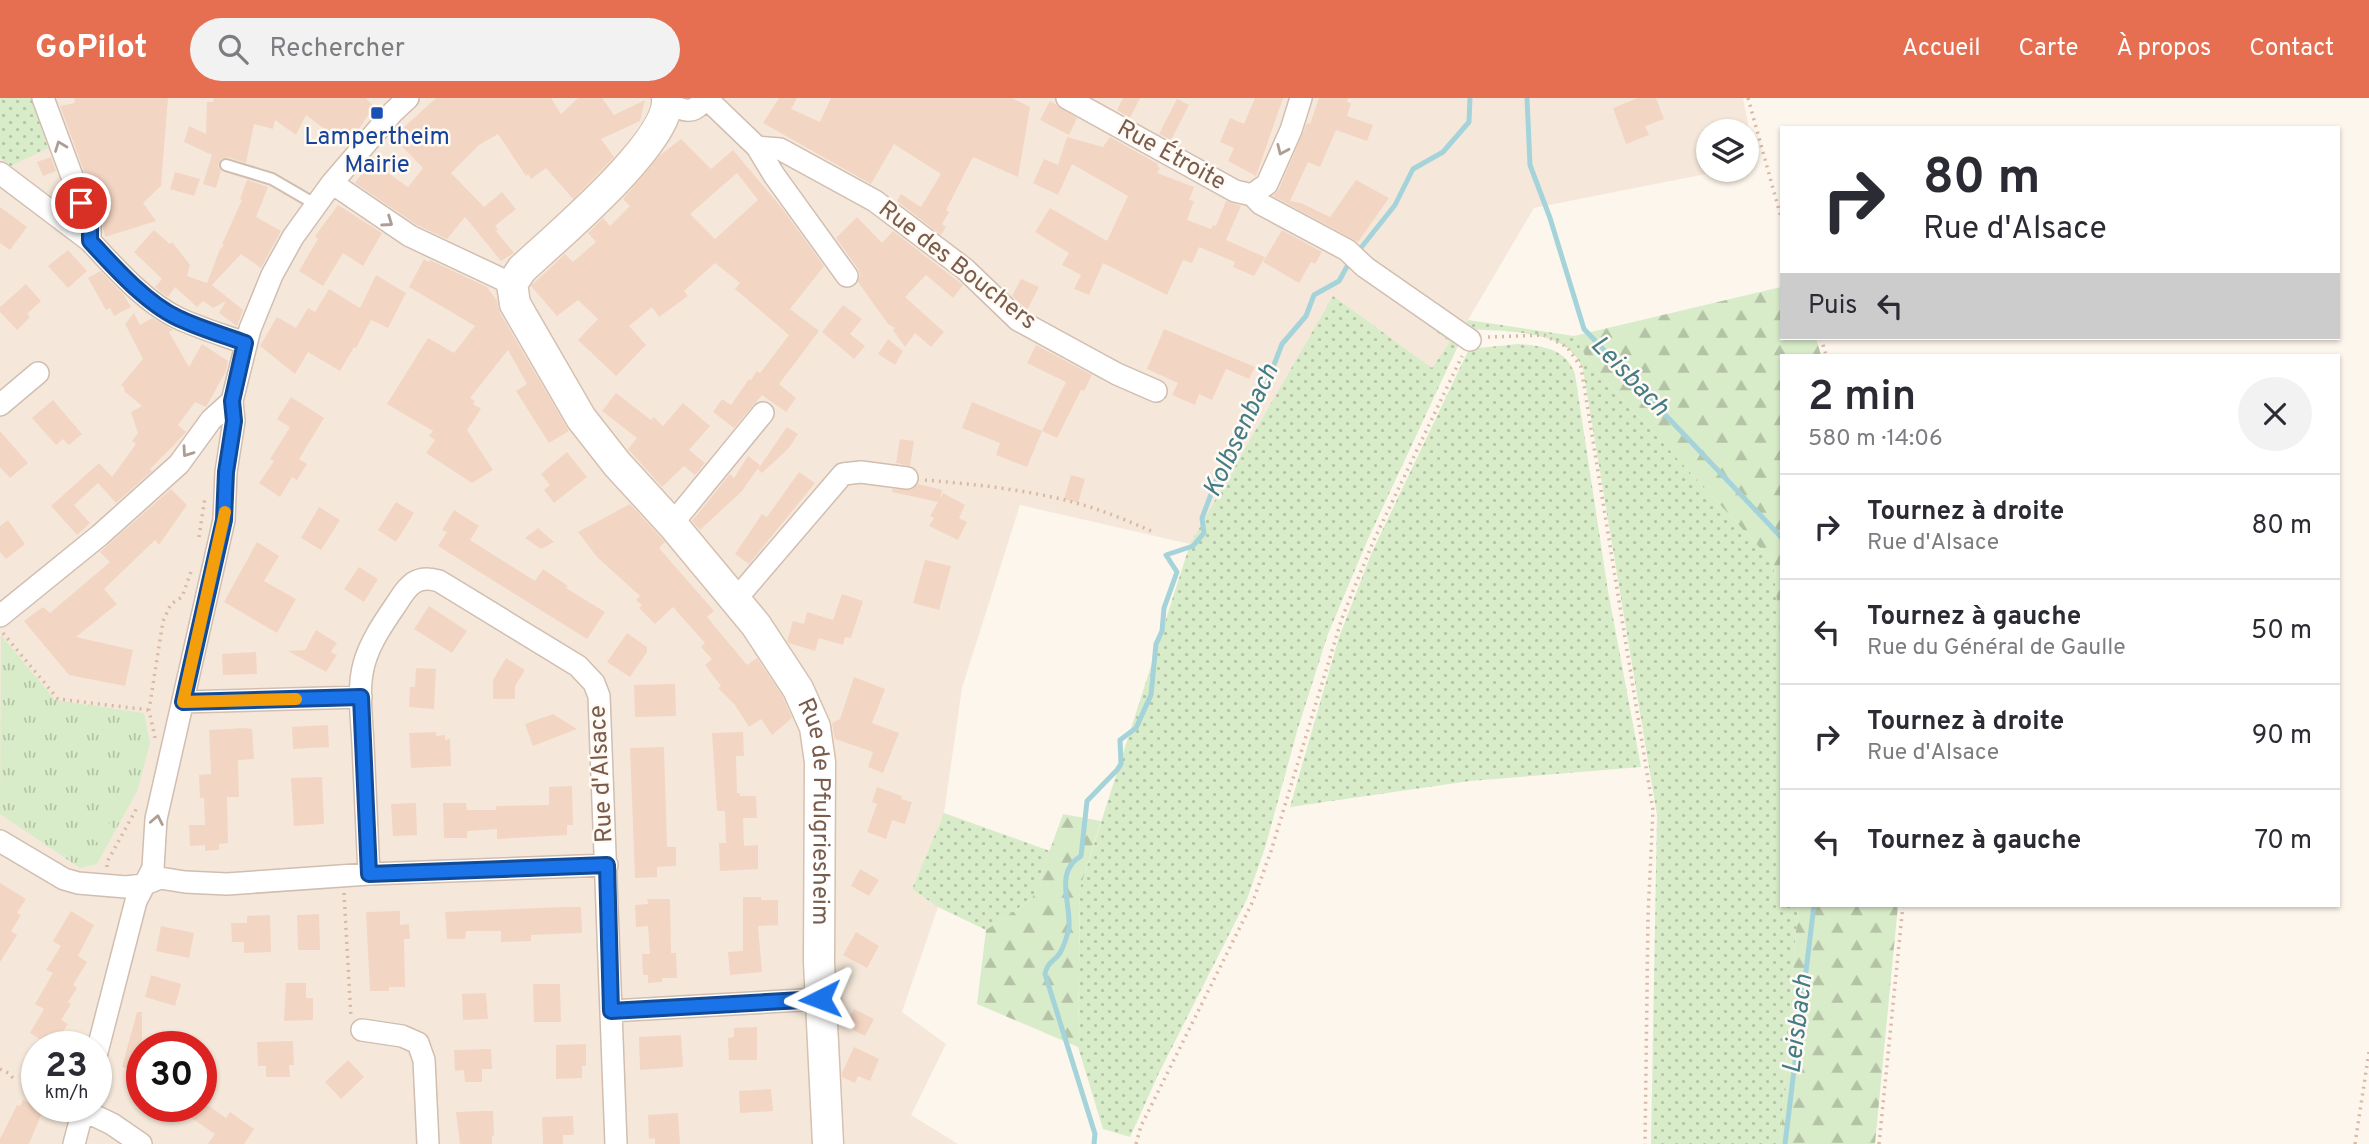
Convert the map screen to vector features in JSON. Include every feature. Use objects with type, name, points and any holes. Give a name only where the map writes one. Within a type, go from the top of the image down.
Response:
[{"type":"main road","points":[[512,284],[522,269],[627,169],[661,125],[668,100]]},
{"type":"main road","name":"Rue de Pfulgriesheim","points":[[512,284],[515,304],[581,418],[617,464],[736,599],[798,689],[814,727],[820,762],[820,999],[828,1144]]},
{"type":"street","points":[[43,98],[90,225],[90,241]]},
{"type":"street","points":[[102,1031],[136,901],[153,868],[156,819],[224,520],[226,472],[234,421],[232,401],[245,343],[272,275],[293,237],[332,183],[408,98]]},
{"type":"street","points":[[668,100],[681,110],[688,111],[699,107],[705,98],[757,147],[847,276]]},
{"type":"street","name":"Rue Étroite","points":[[1067,98],[1235,191],[1252,195],[1267,184],[1292,130],[1301,98]]},
{"type":"street","name":"Rue des Bouchers","points":[[757,147],[780,149],[875,201],[965,269],[1018,320],[1117,374],[1156,391]]},
{"type":"street","points":[[0,173],[90,241],[116,269],[158,306],[176,317],[245,343]]},
{"type":"street","points":[[332,183],[410,236],[512,284]]},
{"type":"street","points":[[1252,195],[1261,204],[1353,255],[1365,267],[1470,340]]},
{"type":"street","points":[[0,405],[38,373]]},
{"type":"street","points":[[4,606],[100,535],[179,464],[211,420],[232,401]]},
{"type":"street","points":[[672,524],[763,413]]},
{"type":"street","points":[[736,599],[843,474],[861,472],[907,478]]},
{"type":"street","name":"Rue d'Alsace","points":[[369,874],[361,697],[363,666],[376,636],[410,584],[421,578],[439,581],[578,666],[594,683],[601,704],[616,1144]]},
{"type":"street","points":[[183,702],[361,697]]},
{"type":"street","points":[[0,842],[64,879],[78,883],[126,887],[143,885],[160,878],[227,884],[369,874],[607,865]]},
{"type":"street","points":[[611,1011],[820,999]]},
{"type":"street","points":[[362,1030],[402,1035],[418,1043],[424,1060],[428,1144]]},
{"type":"street","points":[[74,1144],[80,1122]]},
{"type":"street","points":[[108,1122],[141,1144]]},
{"type":"lane","points":[[226,165],[272,178],[315,204]]},
{"type":"path","points":[[1748,98],[1780,215]]},
{"type":"path","points":[[1136,1144],[1141,1126],[1253,901],[1271,851],[1342,618],[1373,542],[1470,340],[1499,335],[1544,335],[1567,347],[1581,367],[1653,810],[1648,916],[1645,1144]]},
{"type":"path","points":[[907,478],[978,485],[1049,498],[1094,509],[1151,531]]},
{"type":"path","points":[[198,545],[202,500],[208,491]]},
{"type":"path","points":[[156,740],[151,728],[149,710],[163,621],[171,604],[182,597],[192,566]]},
{"type":"path","points":[[0,629],[58,699],[149,710]]},
{"type":"path","points":[[108,885],[107,862],[142,799]]},
{"type":"path","points":[[343,877],[349,1013],[352,1021],[362,1030]]},
{"type":"path","points":[[1879,1144],[1903,907]]},
{"type":"path","points":[[2355,1144],[2369,1052]]},
{"type":"path","points":[[0,1069],[10,1074],[15,1081]]},
{"type":"shaded area","points":[[0,98],[1743,98],[1747,119],[1696,119],[1696,176],[1534,208],[1468,320],[1432,368],[1333,297],[1190,544],[1020,505],[962,688],[944,813],[912,889],[938,907],[902,1012],[946,1044],[911,1115],[958,1144],[0,1144]]},
{"type":"green space","points":[[0,98],[32,98],[48,148],[11,166],[0,158]]},
{"type":"green space","points":[[1780,287],[1780,340],[1817,340],[1821,354],[1780,354],[1780,631],[1773,562],[1591,365],[1574,336]]},
{"type":"green space","points":[[1333,296],[1432,368],[1450,342],[1421,320],[1427,310],[1463,335],[1368,539],[1328,634],[1298,728],[1265,848],[1247,899],[1158,1075],[1130,1137],[1103,1129],[1078,1047],[1080,888],[1190,544]]},
{"type":"green space","points":[[1468,320],[1574,336],[1591,365],[1773,562],[1780,623],[1780,907],[1798,907],[1780,1144],[1651,1144],[1657,815],[1583,369],[1565,346],[1540,336],[1461,330]]},
{"type":"green space","points":[[1518,344],[1552,350],[1566,359],[1575,374],[1608,591],[1641,767],[1470,781],[1290,807],[1339,637],[1372,552],[1469,349]]},
{"type":"green space","points":[[1,635],[55,700],[144,713],[150,743],[138,789],[97,864],[80,868],[0,814]]},
{"type":"green space","points":[[944,813],[1050,851],[1032,899],[986,930],[938,907],[912,889]]},
{"type":"green space","points":[[94,814],[112,825],[101,845],[83,833]]},
{"type":"green space","points":[[1063,814],[1101,821],[1080,888],[1078,1047],[977,1004],[986,930],[1032,899]]},
{"type":"green space","points":[[1798,907],[1898,907],[1875,1144],[1780,1144]]},
{"type":"building","points":[[74,98],[168,98],[161,186],[143,203],[156,221],[105,237],[102,220],[60,106],[75,103]]},
{"type":"building","points":[[214,98],[366,98],[374,107],[347,146],[306,115],[296,135],[275,120],[273,129],[254,124],[246,163],[228,157],[221,159],[216,188],[203,184],[212,155],[184,142],[189,126],[206,134],[207,102],[213,102]]},
{"type":"building","points":[[436,98],[551,98],[561,114],[578,98],[602,98],[614,115],[645,100],[640,121],[601,139],[614,157],[573,199],[546,168],[531,179],[528,174],[526,176],[498,134],[479,145],[451,173],[484,207],[502,192],[516,209],[495,226],[514,253],[501,261],[465,217],[447,239],[417,225],[355,183],[371,161],[408,187],[423,168],[399,143],[409,134],[403,128]]},
{"type":"building","points":[[779,98],[797,98],[791,109],[820,122],[831,98],[1012,98],[1030,107],[1018,177],[973,157],[946,210],[949,212],[942,224],[946,227],[941,235],[897,201],[901,194],[921,207],[941,174],[894,144],[871,184],[763,123]]},
{"type":"building","points":[[1123,98],[1140,98],[1130,118],[1117,110]]},
{"type":"building","points":[[1255,98],[1283,98],[1256,176],[1228,161],[1234,148],[1220,142],[1230,118],[1244,124]]},
{"type":"building","points":[[1319,98],[1348,98],[1347,102],[1351,103],[1347,116],[1373,125],[1367,141],[1336,130],[1320,167],[1308,162],[1290,201],[1301,203],[1330,217],[1356,180],[1389,198],[1358,242],[1273,196],[1279,189],[1307,123],[1310,124]]},
{"type":"building","points":[[1638,98],[1656,98],[1664,119],[1645,126],[1649,135],[1626,144],[1613,108]]},
{"type":"building","points":[[1177,99],[1189,105],[1171,140],[1159,134]]},
{"type":"building","points":[[1050,101],[1077,118],[1069,135],[1040,120]]},
{"type":"building","points":[[1067,137],[1103,147],[1110,137],[1158,164],[1160,168],[1157,173],[1194,187],[1189,200],[1194,201],[1187,220],[1211,229],[1213,225],[1216,226],[1226,201],[1241,206],[1226,240],[1265,257],[1254,276],[1233,267],[1235,262],[1199,247],[1192,263],[1183,260],[1167,295],[1103,263],[1089,295],[1074,289],[1081,275],[1062,265],[1069,253],[1035,232],[1050,208],[1107,241],[1128,196],[1072,164],[1058,195],[1033,183],[1044,159],[1058,165]]},
{"type":"building","points":[[681,139],[711,169],[733,150],[781,207],[824,266],[790,309],[819,331],[779,384],[796,398],[786,412],[762,395],[734,428],[713,412],[722,399],[731,405],[749,379],[751,380],[757,371],[760,373],[789,335],[735,289],[740,283],[715,263],[684,291],[688,296],[659,317],[652,307],[629,326],[646,345],[616,376],[578,340],[598,319],[578,300],[557,316],[531,286],[565,254],[573,262],[596,242],[588,233],[603,218],[610,226],[630,206],[623,199],[659,156]],"holes":[[[737,173],[758,200],[715,239],[690,214]]]},
{"type":"building","points":[[51,157],[56,171],[43,176],[37,162]]},
{"type":"building","points":[[175,172],[200,179],[194,196],[170,189]]},
{"type":"building","points":[[247,180],[268,187],[256,217],[281,231],[261,268],[241,254],[212,285],[243,310],[237,326],[219,313],[226,301],[213,308],[203,301],[197,307],[175,287],[168,297],[162,293],[155,287],[162,279],[134,252],[154,230],[170,244],[172,242],[190,265],[187,276],[207,283],[242,200],[240,199]]},
{"type":"building","points":[[338,205],[382,233],[363,266],[343,253],[323,286],[299,271],[318,239],[315,236]]},
{"type":"building","points":[[0,207],[27,227],[10,250],[0,243]]},
{"type":"building","points":[[857,217],[882,243],[893,231],[963,285],[953,298],[926,275],[905,297],[944,332],[931,347],[915,333],[905,347],[893,330],[895,328],[888,324],[858,282],[858,269],[836,238]]},
{"type":"building","points":[[1282,230],[1322,252],[1315,264],[1311,262],[1299,283],[1263,262]]},
{"type":"building","points":[[68,250],[87,271],[68,288],[48,266]]},
{"type":"building","points":[[424,259],[487,287],[569,431],[549,443],[516,391],[527,384],[508,350],[470,398],[475,401],[473,404],[481,409],[467,430],[493,470],[472,483],[426,453],[435,440],[429,436],[433,431],[387,404],[428,338],[454,353],[475,326],[409,287]]},
{"type":"building","points":[[100,271],[124,295],[131,307],[114,316],[110,308],[106,310],[88,278]]},
{"type":"building","points":[[376,275],[406,293],[388,328],[371,320],[340,371],[308,352],[295,374],[260,346],[277,317],[296,328],[308,308],[315,312],[329,289],[360,308]]},
{"type":"building","points":[[1021,279],[1039,287],[1027,310],[1012,296]]},
{"type":"building","points":[[26,284],[41,301],[27,314],[30,317],[17,330],[0,312],[0,307]]},
{"type":"building","points":[[843,305],[862,319],[850,334],[865,346],[854,359],[822,332]]},
{"type":"building","points":[[134,313],[140,325],[152,318],[173,330],[169,332],[189,367],[202,344],[228,361],[226,371],[206,407],[195,402],[178,425],[186,432],[150,469],[152,471],[116,503],[98,483],[74,505],[90,523],[77,535],[51,506],[99,463],[112,477],[136,444],[132,441],[138,433],[131,412],[142,406],[124,391],[121,385],[143,359],[125,324]]},
{"type":"building","points":[[1164,329],[1255,367],[1249,379],[1226,369],[1212,400],[1199,394],[1195,405],[1172,395],[1178,383],[1147,369]]},
{"type":"building","points":[[888,339],[903,351],[895,365],[878,354]]},
{"type":"building","points":[[1036,345],[1092,375],[1084,391],[1081,390],[1057,438],[1042,431],[1066,382],[1027,363]]},
{"type":"building","points":[[616,393],[651,420],[654,417],[663,426],[683,403],[710,426],[689,450],[705,463],[695,475],[684,466],[662,487],[628,449],[637,438],[602,411]]},
{"type":"building","points":[[291,397],[324,418],[299,459],[307,464],[297,480],[292,477],[280,497],[259,483],[274,461],[270,459],[290,427],[277,419]]},
{"type":"building","points":[[53,400],[82,434],[69,445],[63,439],[56,445],[32,418]]},
{"type":"building","points":[[972,402],[1042,431],[1027,467],[996,455],[1000,443],[962,428]]},
{"type":"building","points":[[787,427],[798,434],[789,448],[762,473],[758,469]]},
{"type":"building","points":[[0,431],[28,463],[10,478],[0,467]]},
{"type":"building","points":[[900,439],[914,441],[910,466],[896,463]]},
{"type":"building","points":[[567,452],[587,477],[554,503],[544,490],[550,485],[541,474]]},
{"type":"building","points":[[748,456],[760,465],[742,491],[700,530],[692,521],[730,474],[734,478]]},
{"type":"building","points":[[799,472],[815,483],[749,564],[735,554],[762,514],[767,517]]},
{"type":"building","points":[[1071,475],[1085,479],[1078,503],[1064,499]]},
{"type":"building","points":[[918,484],[942,490],[940,499],[943,493],[965,505],[959,518],[967,522],[958,540],[929,526],[934,518],[930,516],[938,502],[892,492],[892,489],[911,490]]},
{"type":"building","points":[[171,489],[187,505],[159,545],[155,540],[104,589],[117,604],[76,637],[133,650],[125,686],[69,675],[24,621],[43,607],[50,613],[110,562],[100,552]]},
{"type":"building","points":[[396,502],[414,513],[396,542],[378,530]]},
{"type":"building","points":[[630,504],[665,542],[659,548],[714,611],[707,617],[747,665],[757,658],[783,697],[792,718],[772,735],[761,719],[749,727],[735,705],[718,688],[721,686],[705,665],[712,659],[701,647],[705,643],[673,607],[655,624],[639,608],[642,605],[636,600],[640,596],[597,557],[578,532]]},
{"type":"building","points":[[319,507],[340,520],[321,550],[301,538]]},
{"type":"building","points":[[454,510],[479,526],[470,540],[535,581],[543,569],[568,586],[566,588],[605,612],[587,639],[438,546],[447,532],[442,530]]},
{"type":"building","points":[[8,520],[25,544],[6,559],[0,552],[0,526]]},
{"type":"building","points":[[538,528],[554,542],[541,549],[525,538]]},
{"type":"building","points":[[257,542],[279,556],[264,581],[296,599],[277,633],[224,602]]},
{"type":"building","points":[[925,560],[951,566],[939,610],[913,603]]},
{"type":"building","points":[[359,567],[378,579],[364,602],[344,589]]},
{"type":"building","points":[[842,594],[863,601],[851,638],[845,637],[843,645],[819,638],[815,651],[787,641],[793,621],[804,624],[807,612],[833,620]]},
{"type":"building","points":[[429,606],[467,631],[452,653],[414,629]]},
{"type":"building","points":[[316,630],[337,643],[331,652],[337,655],[326,672],[288,651],[305,650]]},
{"type":"building","points":[[627,633],[647,647],[647,652],[630,677],[607,662]]},
{"type":"building","points":[[256,652],[257,674],[223,675],[222,654]]},
{"type":"building","points":[[506,658],[525,670],[515,686],[515,699],[493,699],[493,680]]},
{"type":"building","points":[[416,668],[436,669],[434,709],[409,707],[410,687],[415,687]]},
{"type":"building","points":[[854,677],[885,689],[872,723],[899,733],[883,773],[868,767],[873,752],[835,739],[834,736],[832,723],[840,719]]},
{"type":"building","points":[[675,684],[676,716],[635,717],[634,685]]},
{"type":"building","points":[[553,714],[577,729],[533,746],[525,724]]},
{"type":"building","points":[[328,725],[329,747],[293,749],[292,727]]},
{"type":"building","points":[[252,729],[254,759],[238,760],[239,797],[227,797],[228,843],[219,844],[219,850],[205,851],[205,845],[190,846],[189,825],[205,825],[204,798],[200,798],[199,775],[211,774],[209,730]]},
{"type":"building","points":[[436,732],[436,736],[445,735],[445,740],[450,739],[451,766],[411,768],[409,733]]},
{"type":"building","points":[[743,732],[744,756],[736,756],[737,793],[740,793],[740,796],[756,796],[757,818],[743,818],[744,846],[758,845],[758,869],[720,871],[719,843],[726,843],[725,811],[717,811],[712,733]]},
{"type":"building","points":[[664,747],[667,847],[676,847],[676,866],[657,867],[657,877],[635,878],[630,748]]},
{"type":"building","points":[[322,777],[324,824],[294,826],[291,778]]},
{"type":"building","points":[[572,786],[573,825],[567,825],[567,835],[497,839],[497,829],[467,831],[467,838],[444,838],[443,803],[466,803],[467,810],[496,810],[496,806],[549,805],[549,787]]},
{"type":"building","points":[[877,787],[912,802],[905,824],[892,820],[886,839],[867,832],[877,804],[872,802]]},
{"type":"building","points":[[416,803],[417,835],[393,836],[391,804]]},
{"type":"building","points":[[860,869],[879,880],[869,896],[851,886]]},
{"type":"building","points":[[0,883],[26,899],[17,913],[21,915],[11,931],[17,935],[0,962]]},
{"type":"building","points":[[743,897],[778,900],[778,925],[758,926],[762,972],[730,975],[728,952],[743,951]]},
{"type":"building","points":[[647,899],[670,899],[671,953],[676,953],[677,978],[662,978],[662,982],[648,983],[648,975],[643,975],[642,954],[650,954],[648,926],[636,927],[635,905],[648,904]]},
{"type":"building","points":[[581,907],[582,933],[531,935],[531,941],[501,942],[501,931],[466,931],[465,939],[447,939],[445,912]]},
{"type":"building","points":[[71,911],[94,925],[78,956],[87,962],[73,985],[77,988],[61,1020],[68,1024],[63,1031],[31,1031],[44,1009],[35,1004],[53,973],[46,970],[61,946],[53,941]]},
{"type":"building","points":[[400,911],[400,925],[409,924],[410,939],[404,939],[405,987],[389,987],[389,991],[370,991],[366,912]]},
{"type":"building","points":[[319,914],[320,950],[298,950],[297,915]]},
{"type":"building","points":[[270,915],[271,952],[244,953],[244,942],[232,942],[231,923],[247,923],[247,916]]},
{"type":"building","points":[[161,926],[194,933],[189,958],[156,951]]},
{"type":"building","points":[[856,932],[879,946],[867,968],[843,955]]},
{"type":"building","points":[[151,975],[181,984],[175,1006],[145,997]]},
{"type":"building","points":[[286,983],[306,983],[306,998],[313,998],[313,1020],[284,1021]]},
{"type":"building","points":[[533,984],[560,984],[561,1022],[534,1022]]},
{"type":"building","points":[[486,993],[488,1019],[463,1020],[462,994]]},
{"type":"building","points":[[854,1009],[874,1019],[865,1036],[845,1026]]},
{"type":"building","points":[[137,1012],[142,1012],[142,1031],[132,1031]]},
{"type":"building","points":[[757,1027],[757,1060],[729,1060],[728,1038],[734,1037],[734,1028]]},
{"type":"building","points":[[681,1035],[683,1067],[640,1070],[639,1037]]},
{"type":"building","points":[[293,1041],[294,1065],[289,1065],[290,1077],[266,1077],[266,1066],[258,1066],[257,1042]]},
{"type":"building","points":[[586,1044],[586,1066],[582,1066],[582,1078],[556,1079],[556,1045]]},
{"type":"building","points":[[854,1047],[879,1059],[870,1081],[858,1076],[855,1083],[842,1077]]},
{"type":"building","points":[[491,1049],[492,1069],[482,1069],[482,1082],[465,1082],[464,1070],[455,1071],[454,1050]]},
{"type":"building","points":[[126,1052],[126,1068],[122,1067]]},
{"type":"building","points":[[348,1060],[364,1077],[341,1099],[325,1082]]},
{"type":"building","points":[[771,1089],[773,1111],[740,1113],[739,1091]]},
{"type":"building","points":[[21,1104],[21,1122],[38,1122],[29,1144],[0,1144],[17,1105]]},
{"type":"building","points":[[493,1111],[492,1144],[460,1144],[456,1112]]},
{"type":"building","points":[[217,1112],[226,1118],[230,1112],[254,1129],[244,1144],[208,1144],[215,1134],[197,1122],[217,1122]]},
{"type":"building","points":[[678,1113],[680,1144],[655,1144],[655,1138],[649,1139],[648,1115]]},
{"type":"building","points":[[573,1116],[574,1135],[563,1135],[563,1144],[543,1144],[542,1117]]},
{"type":"waterway","name":"Kolbsenbach","points":[[1356,254],[1395,205],[1413,169],[1443,152],[1469,122],[1470,98]]},
{"type":"waterway","name":"Leisbach","points":[[1527,98],[1530,165],[1550,218],[1584,329],[1780,536]]},
{"type":"waterway","name":"Kolbsenbach","points":[[1094,1144],[1095,1134],[1045,974],[1049,964],[1060,953],[1068,933],[1066,879],[1073,862],[1081,856],[1087,801],[1121,764],[1120,740],[1136,728],[1151,695],[1156,644],[1162,631],[1164,608],[1177,572],[1166,555],[1193,546],[1204,533],[1202,518],[1224,460],[1244,438],[1245,420],[1265,388],[1282,344],[1306,316],[1314,295],[1339,281],[1350,261]]},
{"type":"waterway","name":"Leisbach","points":[[1785,1144],[1814,907]]},
{"type":"slow traffic","points":[[225,512],[183,702],[296,699]]},
{"type":"place","name":"Lampertheim Mairie","points":[[377,113]]},
{"type":"route","points":[[81,203],[90,225],[90,241],[116,269],[158,306],[176,317],[245,343],[232,401],[233,436],[227,460],[224,520],[183,702],[361,697],[369,874],[607,865],[611,1011],[820,999]]}]
